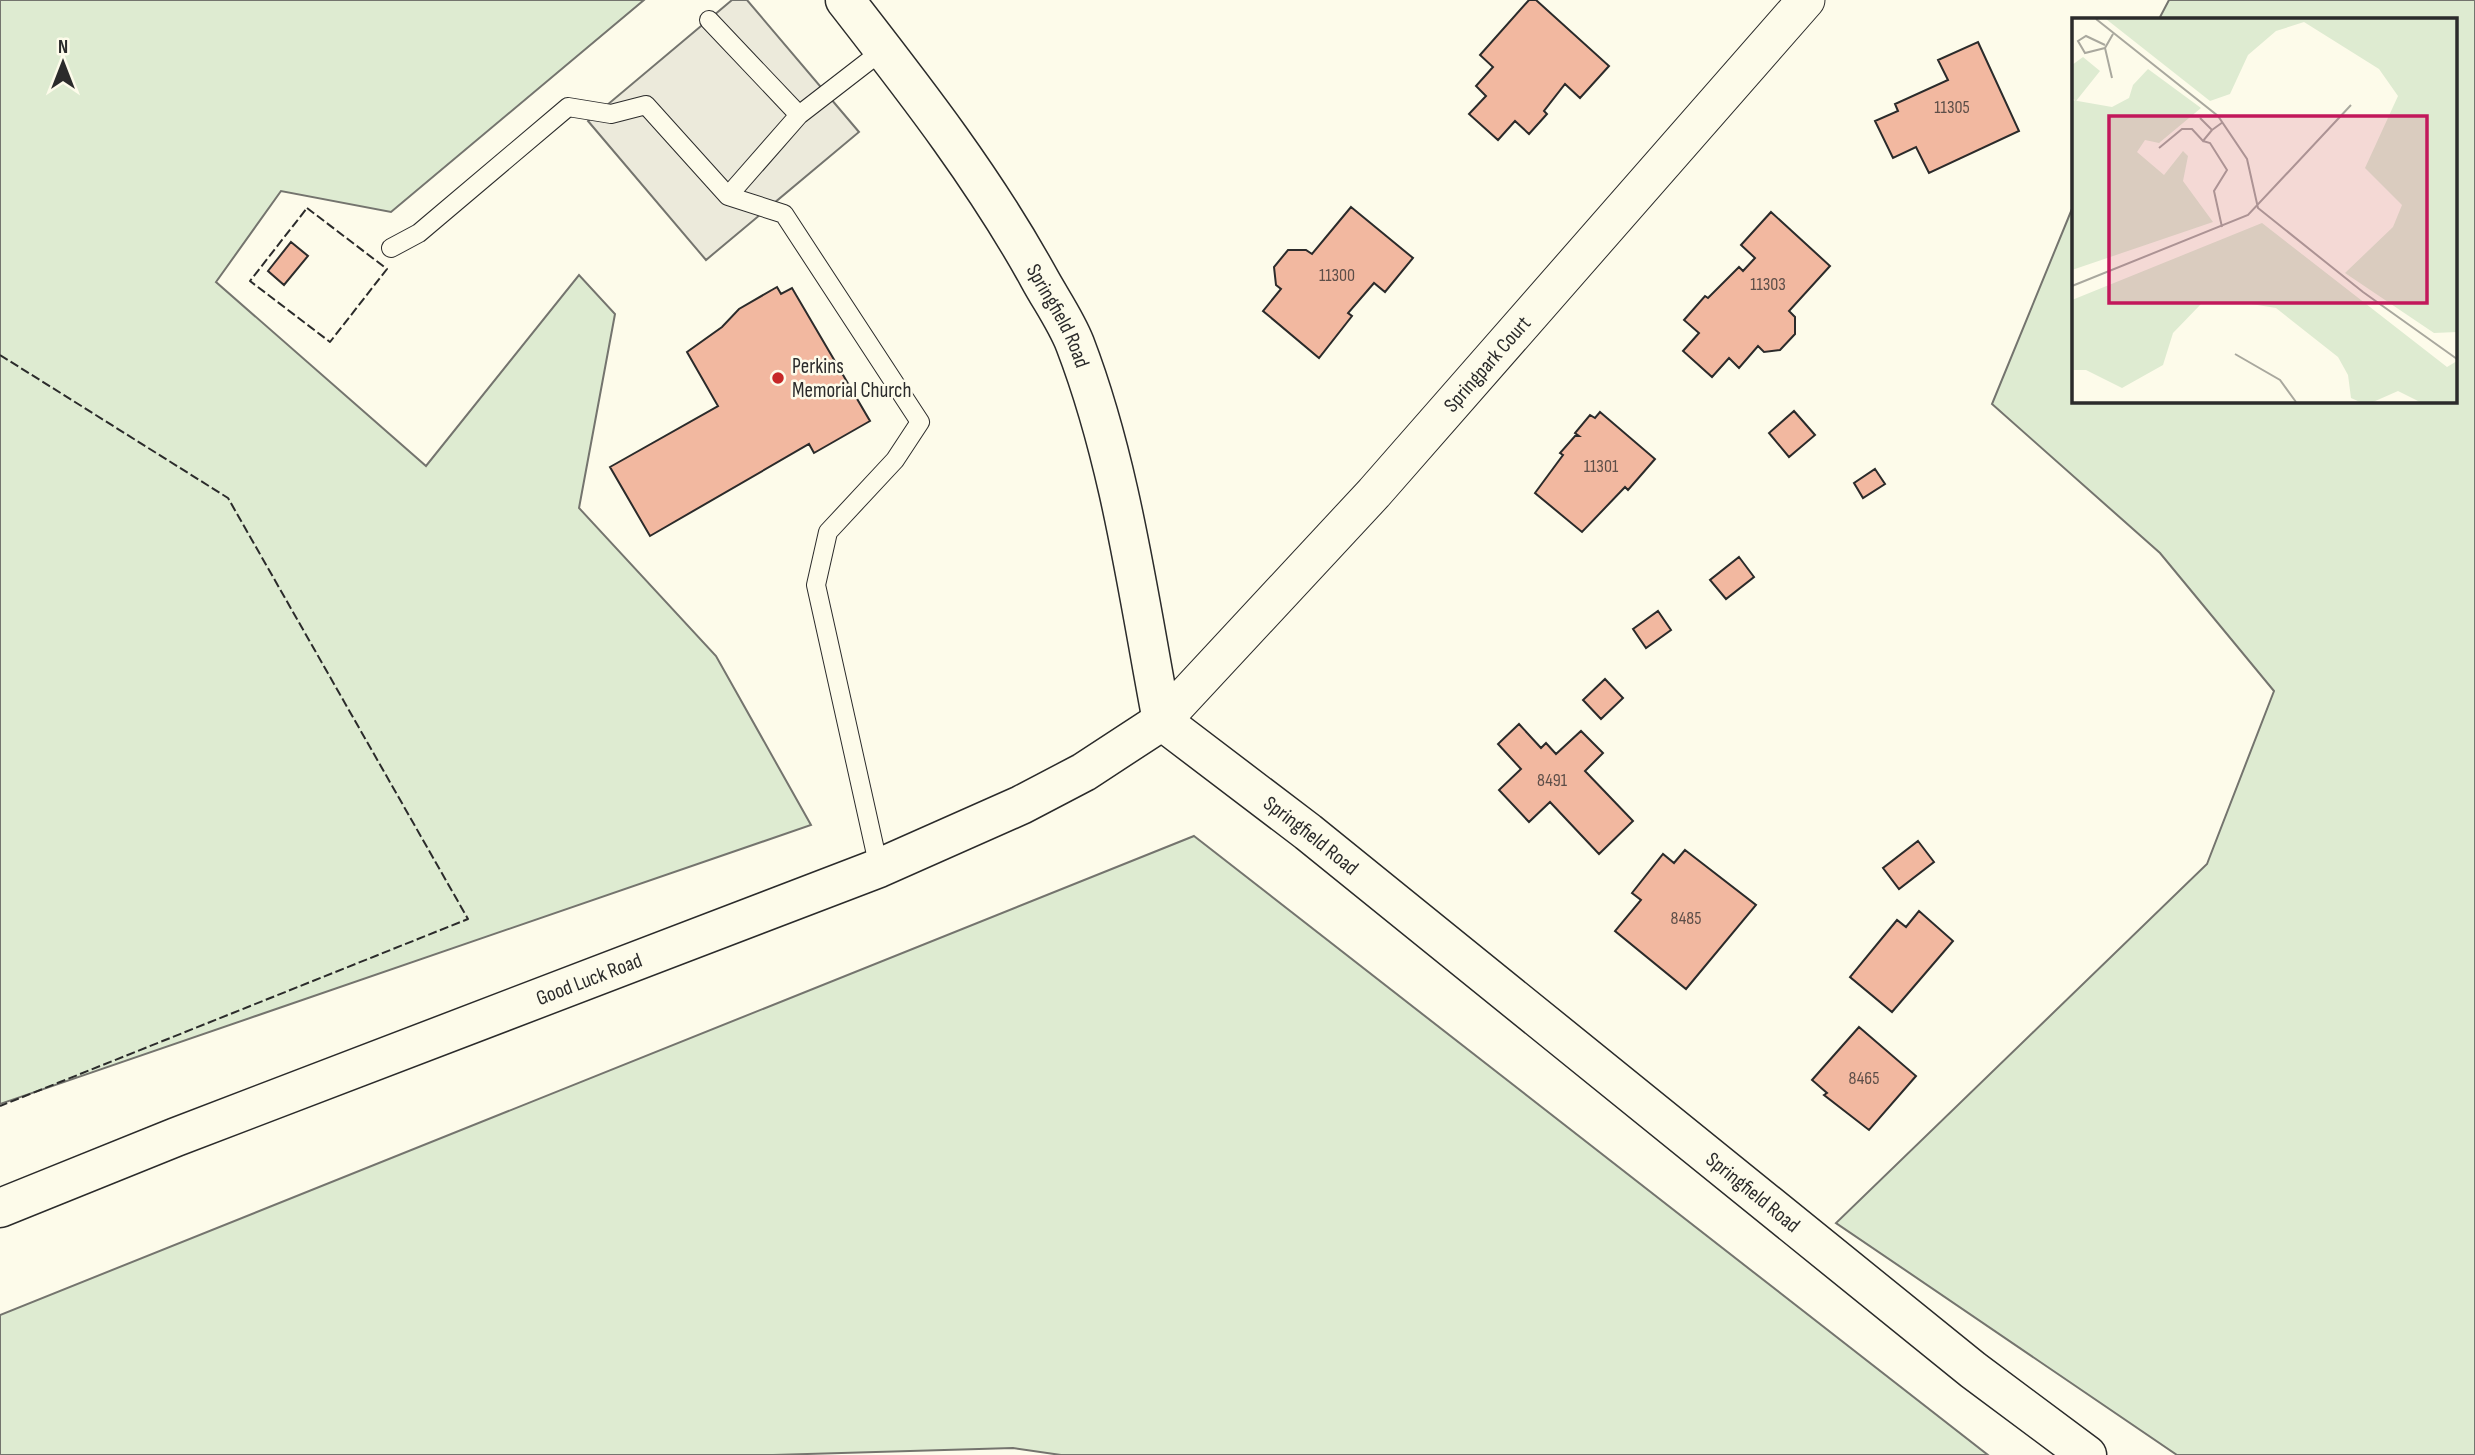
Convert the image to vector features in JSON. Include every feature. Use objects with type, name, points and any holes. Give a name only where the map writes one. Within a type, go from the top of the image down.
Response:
[{"type":"street","name":"Springfield Road","points":[[845,0],[954,140],[1025,252],[1073,341],[1097,408],[1125,524],[1162,721],[1308,832],[1973,1370],[2087,1455]]},
{"type":"street","name":"Springpark Court","points":[[1162,721],[1383,483],[1807,0]]},
{"type":"street","name":"Good Luck Road","points":[[0,1208],[176,1137],[879,868],[1031,800],[1084,772],[1162,721]]},
{"type":"lane","points":[[709,20],[799,116]]},
{"type":"lane","points":[[728,196],[799,116],[883,50]]},
{"type":"lane","points":[[391,248],[419,233],[568,107],[611,114],[646,106],[728,196],[784,214],[920,422],[895,460],[828,532],[816,586],[879,868]]},
{"type":"green space","points":[[0,0],[644,0],[391,212],[281,191],[216,282],[426,466],[579,275],[615,314],[579,508],[716,656],[811,825],[0,1104]]},
{"type":"green space","points":[[2169,0],[2475,0],[2475,1455],[2177,1455],[1836,1223],[2207,864],[2274,691],[2160,553],[1992,404],[2072,209],[2072,402],[2458,402],[2458,18],[2160,18]]},
{"type":"green space","points":[[1194,836],[1988,1455],[1061,1455],[1013,1448],[773,1455],[0,1455],[0,1315]]},
{"type":"shaded area","points":[[732,0],[747,0],[859,132],[706,260],[588,121]]},
{"type":"building","points":[[1529,0],[1536,0],[1609,66],[1580,98],[1565,84],[1544,111],[1547,114],[1529,134],[1515,121],[1498,140],[1469,114],[1486,96],[1476,86],[1493,67],[1480,55]]},
{"type":"building","points":[[1978,42],[2019,131],[1929,173],[1916,147],[1893,158],[1875,121],[1898,111],[1895,104],[1948,80],[1938,60]]},
{"type":"building","points":[[1351,207],[1413,258],[1385,292],[1374,283],[1348,313],[1352,316],[1319,358],[1263,311],[1281,289],[1276,285],[1274,267],[1288,250],[1306,250],[1312,254]]},
{"type":"building","points":[[1771,212],[1830,266],[1789,311],[1795,317],[1795,334],[1780,350],[1764,352],[1758,346],[1739,368],[1729,358],[1712,377],[1683,351],[1699,333],[1684,320],[1705,296],[1708,298],[1739,267],[1743,271],[1755,258],[1741,245]]},
{"type":"building","points":[[291,242],[308,256],[284,285],[268,271]]},
{"type":"building","points":[[777,287],[781,294],[792,288],[870,421],[814,453],[809,444],[650,536],[610,467],[718,406],[687,352],[722,327],[739,309]]},
{"type":"building","points":[[1794,411],[1815,435],[1789,457],[1769,433]]},
{"type":"building","points":[[1600,412],[1655,459],[1628,490],[1625,487],[1582,532],[1535,493],[1563,455],[1560,453],[1575,436],[1579,436],[1575,433],[1590,415],[1595,418]]},
{"type":"building","points":[[1875,469],[1885,484],[1863,498],[1854,483]]},
{"type":"building","points":[[1739,557],[1754,577],[1726,599],[1710,580]]},
{"type":"building","points":[[1658,611],[1671,630],[1646,648],[1633,629]]},
{"type":"building","points":[[1605,679],[1623,698],[1601,719],[1583,700]]},
{"type":"building","points":[[1519,724],[1541,748],[1546,743],[1556,754],[1581,731],[1603,753],[1585,771],[1633,821],[1599,854],[1550,802],[1529,822],[1499,790],[1521,769],[1498,744]]},
{"type":"building","points":[[1918,841],[1934,862],[1899,889],[1883,868]]},
{"type":"building","points":[[1685,850],[1756,905],[1686,989],[1615,931],[1641,900],[1632,893],[1663,854],[1674,863]]},
{"type":"building","points":[[1919,911],[1953,941],[1892,1012],[1850,977],[1897,920],[1906,927]]},
{"type":"building","points":[[1859,1027],[1916,1076],[1869,1130],[1824,1095],[1827,1093],[1812,1080]]},
{"type":"fence","points":[[307,208],[387,269],[330,342],[250,281],[307,208]]},
{"type":"fence","points":[[0,355],[228,498],[468,919],[0,1106]]},
{"type":"place","name":"Perkins Memorial Church","points":[[778,378]]}]
